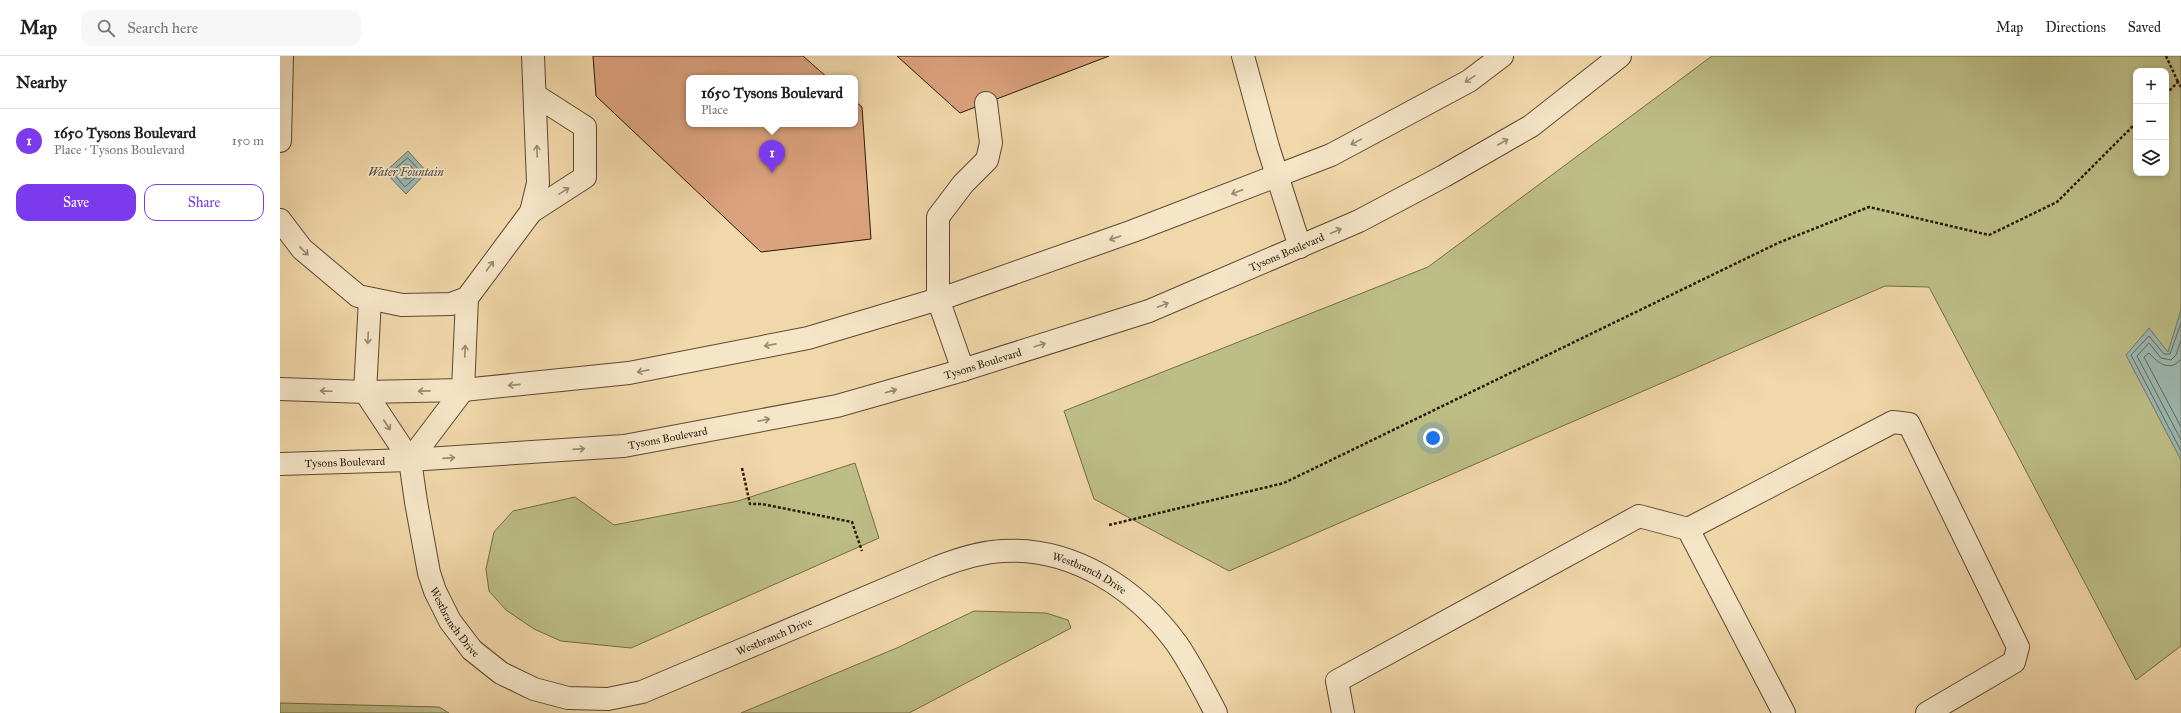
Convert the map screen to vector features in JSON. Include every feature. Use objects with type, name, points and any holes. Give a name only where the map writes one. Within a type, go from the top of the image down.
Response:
[{"type":"street","points":[[280,141],[282,56]]},
{"type":"street","points":[[531,212],[538,183],[534,56]]},
{"type":"street","points":[[1243,56],[1277,176],[1300,247]]},
{"type":"street","points":[[280,389],[365,392],[463,390],[628,373],[808,338],[938,299],[1133,231],[1331,155],[1469,81],[1502,56]]},
{"type":"street","name":"Tysons Boulevard","points":[[280,464],[410,460],[624,446],[837,406],[963,370],[1149,311],[1359,221],[1444,176],[1531,126],[1620,56]]},
{"type":"street","points":[[280,220],[302,250],[358,296],[402,305],[426,306],[452,304],[467,298],[531,212],[585,177],[586,127],[535,95]]},
{"type":"street","points":[[963,370],[938,299],[938,217],[963,184],[987,160],[991,143],[986,103]]},
{"type":"street","points":[[410,460],[463,390],[467,298]]},
{"type":"street","points":[[365,392],[370,299]]},
{"type":"street","name":"Westbranch Drive","points":[[365,392],[410,460],[429,573],[435,591],[450,621],[472,650],[501,673],[534,689],[568,698],[608,699],[642,692],[938,566],[967,557],[1003,551],[1043,553],[1078,563],[1112,581],[1141,605],[1176,643],[1188,661],[1216,713]]},
{"type":"street","points":[[1343,713],[1338,681],[1639,516],[1688,529],[1894,422],[1909,424],[2018,647],[2014,662],[1927,713]]},
{"type":"street","points":[[1688,529],[1784,713]]},
{"type":"path","points":[[2166,56],[2181,87]]},
{"type":"path","points":[[2169,91],[2178,82]]},
{"type":"path","points":[[1109,525],[1284,483],[1778,243],[1869,208],[1989,235],[2057,202],[2133,126]]},
{"type":"path","points":[[742,468],[750,504],[762,504],[852,522],[862,551]]},
{"type":"green space","points":[[1712,56],[2181,56],[2181,646],[2136,680],[1929,287],[1885,286],[1229,571],[1094,499],[1064,411],[1428,267]]},
{"type":"green space","points":[[855,463],[879,538],[631,648],[561,641],[534,629],[506,610],[489,591],[486,569],[494,532],[513,511],[575,497],[614,525],[738,501]]},
{"type":"green space","points":[[974,611],[1046,613],[1068,620],[1071,628],[909,713],[741,713],[899,647]]},
{"type":"green space","points":[[280,703],[439,707],[449,713],[280,713]]},
{"type":"water","name":"Water Fountain","points":[[408,151],[427,172],[406,194],[385,172]]},
{"type":"water","points":[[2181,310],[2181,460],[2126,355],[2149,328],[2168,352]]},
{"type":"building","points":[[593,56],[803,56],[825,75],[686,75],[686,127],[858,127],[858,104],[862,107],[871,239],[761,252],[596,96]]},
{"type":"building","points":[[897,56],[1109,56],[960,113]]},
{"type":"place","name":"1650 Tysons Boulevard","points":[[772,173]]}]
